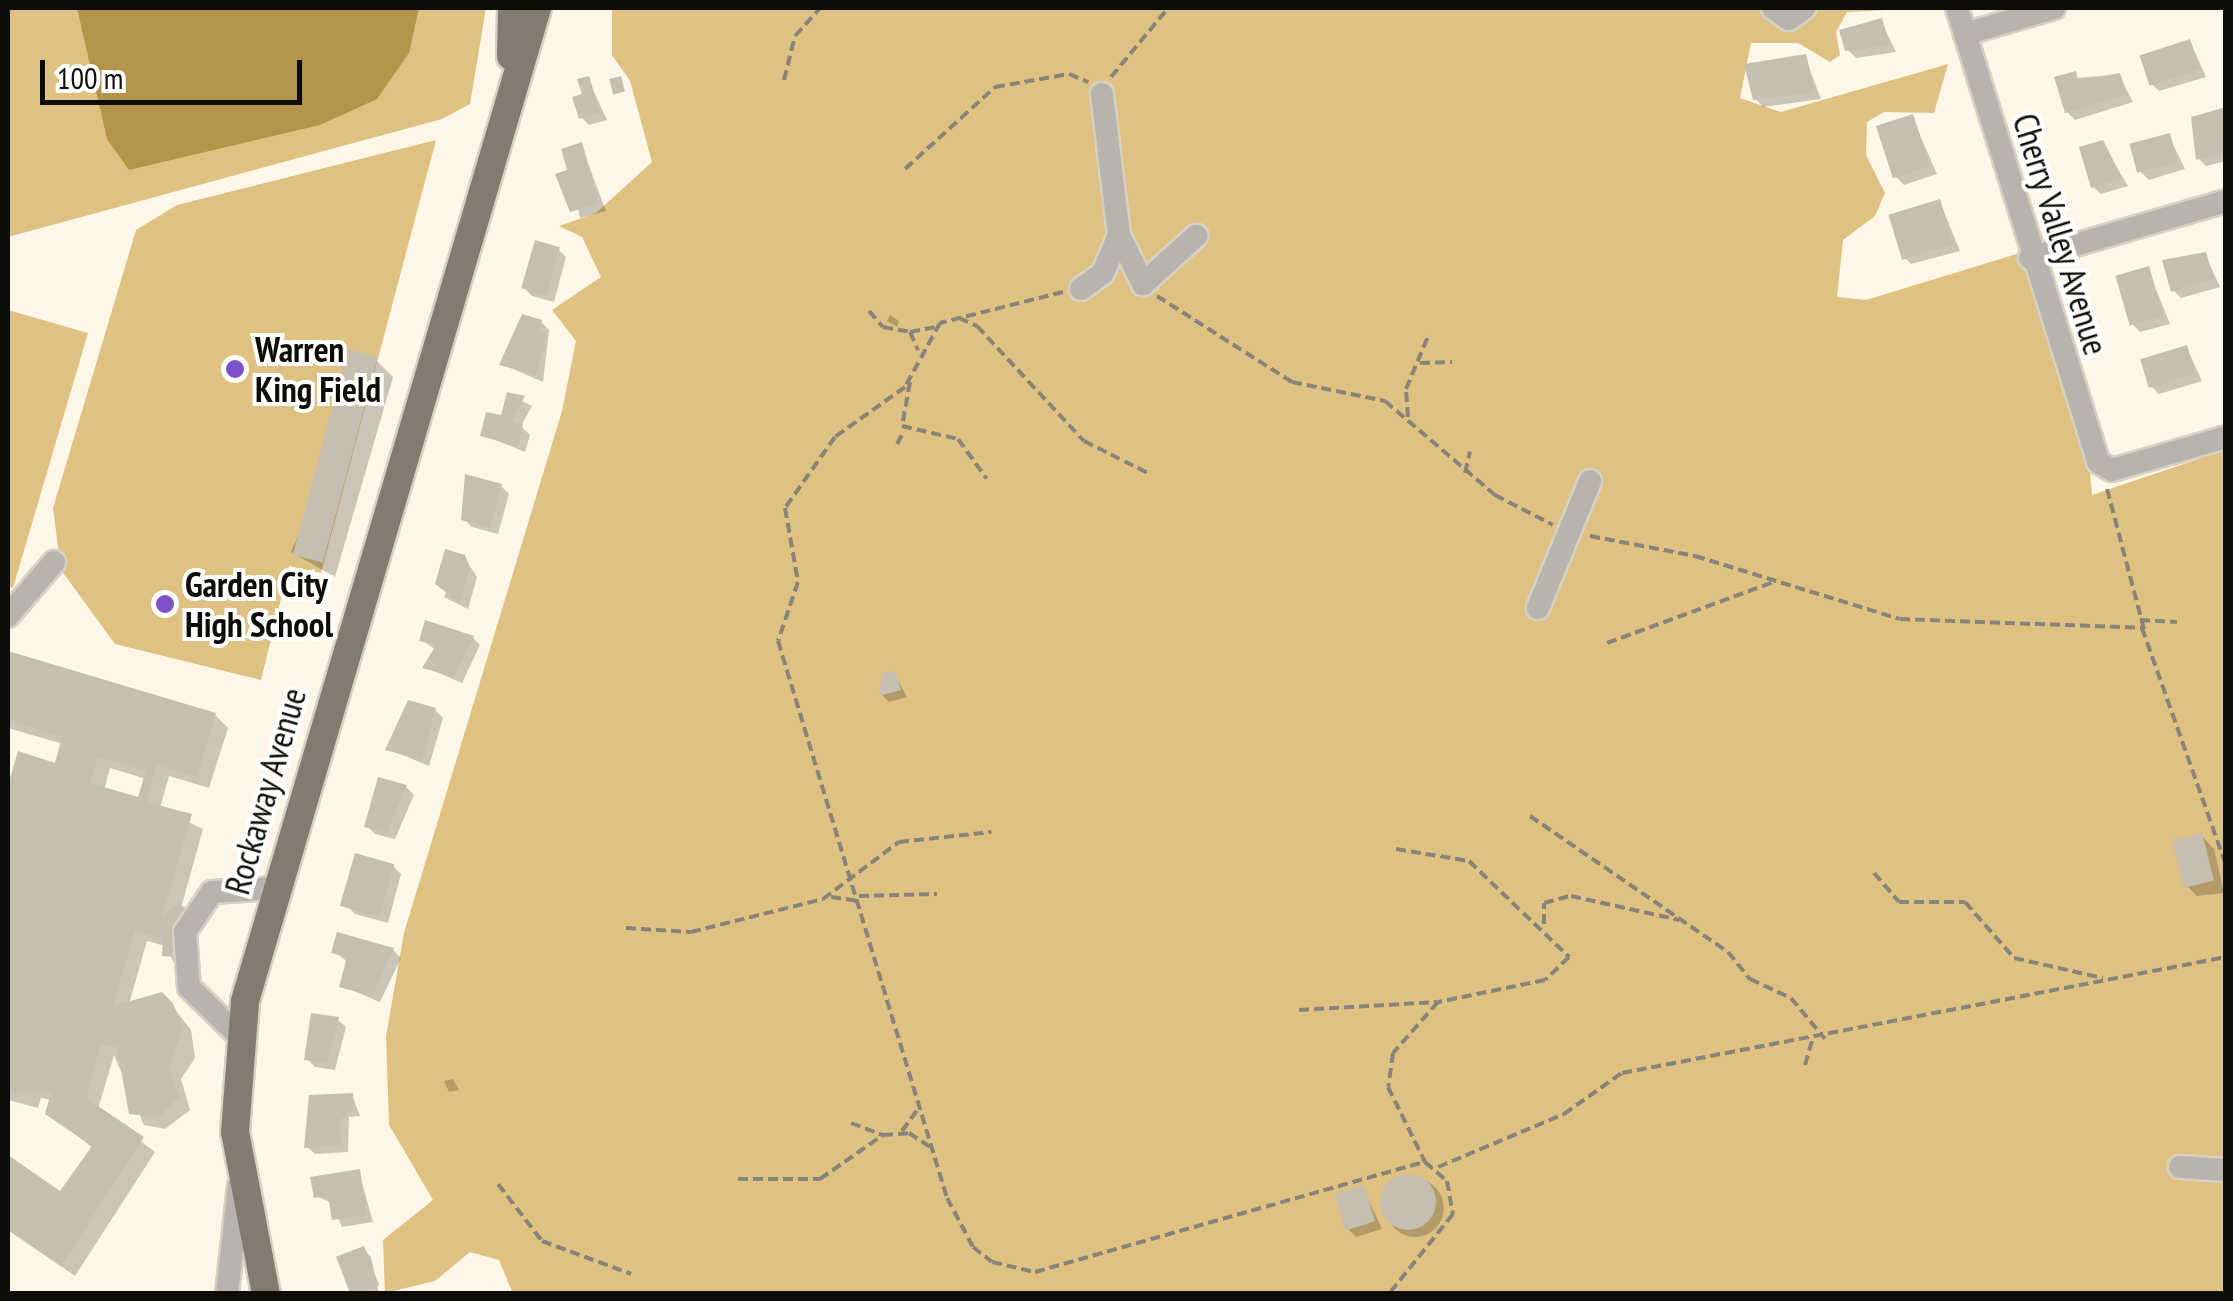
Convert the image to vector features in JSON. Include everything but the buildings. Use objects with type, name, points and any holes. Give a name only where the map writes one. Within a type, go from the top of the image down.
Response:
[{"type":"main road","name":"Rockaway Avenue","points":[[510,88],[512,8]]},
{"type":"main road","name":"Rockaway Avenue","points":[[266,1294],[240,1178],[240,1037],[276,888],[510,88],[537,8]]},
{"type":"street","points":[[1773,8],[1789,19],[1804,8]]},
{"type":"street","name":"Cherry Valley Avenue","points":[[1957,8],[2084,433],[2112,470],[2226,438]]},
{"type":"street","points":[[1964,34],[2054,8]]},
{"type":"street","points":[[1102,85],[1119,235],[1144,284],[1196,236]]},
{"type":"street","points":[[2030,258],[2226,201]]},
{"type":"street","points":[[1080,290],[1103,273],[1119,235]]},
{"type":"street","points":[[1538,608],[1565,529],[1590,481]]},
{"type":"street","points":[[8,616],[54,562]]},
{"type":"street","points":[[240,1037],[189,987],[185,932],[212,892],[276,888]]},
{"type":"street","points":[[2180,1166],[2226,1170]]},
{"type":"street","points":[[227,1294],[240,1178]]},
{"type":"path","points":[[784,80],[795,36],[820,8]]},
{"type":"path","points":[[905,169],[994,87],[1068,74],[1102,85],[1168,8]]},
{"type":"path","points":[[1144,284],[1292,382],[1369,394],[1408,418],[1465,473],[1565,529],[1776,580],[1900,619],[2146,633]]},
{"type":"path","points":[[868,312],[882,327],[910,332],[936,327],[954,318],[1080,290]]},
{"type":"path","points":[[954,318],[976,326],[1095,449],[1148,473]]},
{"type":"path","points":[[897,444],[904,428],[918,351],[936,327]]},
{"type":"path","points":[[910,332],[918,351]]},
{"type":"path","points":[[1408,418],[1406,389],[1429,334]]},
{"type":"path","points":[[1420,363],[1452,362]]},
{"type":"path","points":[[914,368],[905,387],[816,458],[786,508],[798,582],[778,641],[855,881],[932,1148],[973,1248],[1035,1272],[1426,1162]]},
{"type":"path","points":[[904,428],[958,439],[988,479]]},
{"type":"path","points":[[1465,473],[1470,452]]},
{"type":"path","points":[[2110,502],[2140,620],[2226,866]]},
{"type":"path","points":[[1608,643],[1776,580]]},
{"type":"path","points":[[2140,620],[2178,622]]},
{"type":"path","points":[[1530,816],[1684,922],[1750,979],[1791,998],[1824,1038]]},
{"type":"path","points":[[626,928],[691,932],[826,897],[855,881],[899,842],[991,832]]},
{"type":"path","points":[[1299,1010],[1438,1002],[1558,975],[1569,957],[1544,924],[1469,861],[1396,849]]},
{"type":"path","points":[[1874,872],[1899,902],[1965,902],[2014,958],[2107,978]]},
{"type":"path","points":[[826,897],[937,894]]},
{"type":"path","points":[[1544,924],[1544,903],[1571,896],[1684,922]]},
{"type":"path","points":[[1436,1168],[1564,1114],[1622,1073],[1812,1041],[2226,956]]},
{"type":"path","points":[[1389,1294],[1453,1214],[1454,1194],[1436,1168],[1426,1162],[1395,1108],[1388,1071],[1438,1002]]},
{"type":"path","points":[[1806,1065],[1812,1041]]},
{"type":"path","points":[[898,1132],[920,1106]]},
{"type":"path","points":[[851,1123],[883,1135]]},
{"type":"path","points":[[738,1180],[820,1179],[883,1135],[898,1132],[932,1148]]},
{"type":"path","points":[[498,1184],[542,1241],[631,1274]]},
{"type":"shaded area","points":[[8,8],[486,8],[470,104],[442,119],[8,237]]},
{"type":"shaded area","points":[[77,8],[419,8],[409,53],[377,99],[320,125],[129,170],[107,139]]},
{"type":"shaded area","points":[[612,8],[1926,8],[1847,12],[1836,32],[1840,55],[1830,62],[1798,43],[1751,43],[1740,98],[1781,112],[1948,64],[1934,113],[1884,112],[1867,122],[1866,155],[1885,193],[1875,216],[1843,240],[1837,297],[1866,300],[2020,253],[2089,460],[2092,495],[2225,450],[2225,1293],[513,1294],[499,1260],[470,1252],[435,1281],[385,1293],[383,1240],[433,1200],[389,1125],[386,1036],[404,933],[562,411],[576,341],[552,310],[601,277],[582,237],[559,226],[596,213],[652,162],[630,81],[612,55]]},
{"type":"shaded area","name":"Warren King Field","points":[[436,140],[321,573],[289,566],[261,680],[115,644],[61,570],[53,508],[136,230],[177,205]]},
{"type":"shaded area","points":[[8,310],[88,333],[13,588],[8,586]]},
{"type":"place","name":"Warren King Field","points":[[235,369]]},
{"type":"place","name":"Garden City High School","points":[[165,604]]}]
